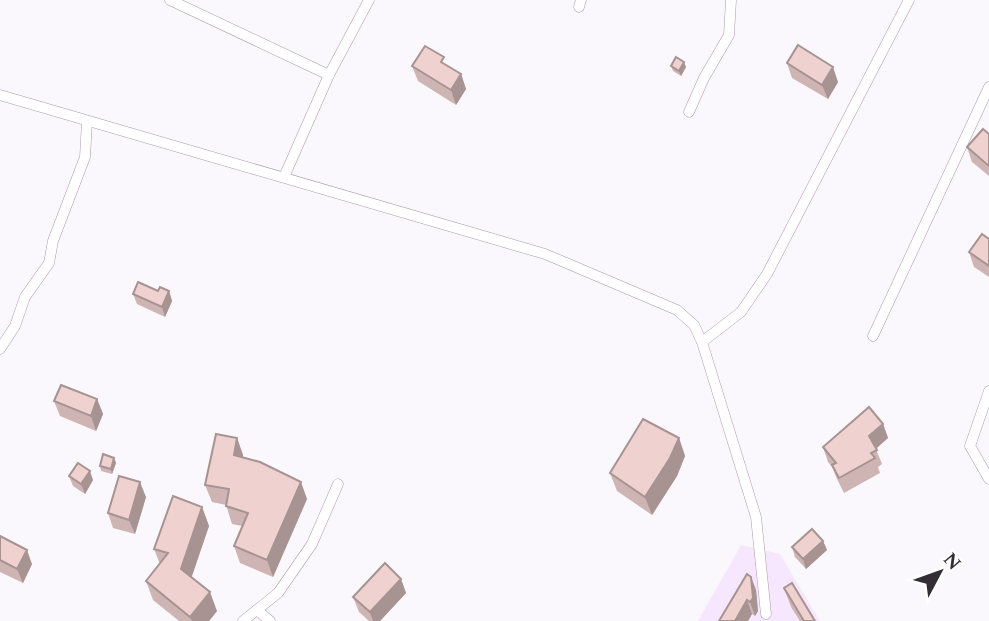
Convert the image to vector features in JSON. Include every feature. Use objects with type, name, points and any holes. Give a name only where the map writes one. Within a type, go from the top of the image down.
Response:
[{"type":"street","points":[[170,0],[329,75]]},
{"type":"street","points":[[284,177],[329,75],[369,0]]},
{"type":"street","points":[[690,112],[704,78],[729,35],[732,0]]},
{"type":"street","points":[[702,342],[741,312],[767,274],[909,0]]},
{"type":"street","points":[[873,336],[989,88]]},
{"type":"street","points":[[0,95],[545,254],[677,310],[694,325],[702,342],[755,517],[766,619]]},
{"type":"street","points":[[0,349],[15,326],[24,297],[49,263],[53,241],[85,157],[87,121]]},
{"type":"street","points":[[989,391],[970,446],[989,479]]},
{"type":"street","points":[[243,621],[278,593],[312,544],[338,484]]},
{"type":"street","points":[[257,610],[270,621]]},
{"type":"shaded area","points":[[741,545],[780,554],[820,621],[698,621]]},
{"type":"building","points":[[798,45],[833,67],[822,85],[787,63]]},
{"type":"building","points":[[425,46],[444,57],[441,62],[461,74],[451,90],[412,66]]},
{"type":"building","points":[[676,57],[684,62],[679,71],[671,66]]},
{"type":"building","points":[[983,129],[989,134],[989,166],[967,147]]},
{"type":"building","points":[[982,234],[989,239],[989,266],[969,252]]},
{"type":"building","points":[[138,282],[158,291],[160,287],[169,291],[162,307],[133,294]]},
{"type":"building","points":[[61,385],[97,399],[91,416],[54,401]]},
{"type":"building","points":[[869,407],[883,424],[869,436],[877,450],[871,453],[875,458],[839,478],[832,465],[836,463],[823,447]]},
{"type":"building","points":[[643,419],[679,438],[670,458],[645,497],[610,473]]},
{"type":"building","points":[[216,434],[237,438],[234,455],[260,462],[301,482],[267,560],[234,546],[248,513],[226,506],[229,489],[205,485]]},
{"type":"building","points":[[103,454],[114,458],[111,469],[100,466]]},
{"type":"building","points":[[78,463],[90,471],[81,484],[69,476]]},
{"type":"building","points":[[119,476],[140,482],[129,520],[108,513]]},
{"type":"building","points":[[173,496],[202,507],[181,569],[210,592],[190,617],[146,581],[168,553],[154,549]]},
{"type":"building","points":[[812,529],[823,541],[803,559],[792,547]]},
{"type":"building","points":[[0,536],[27,550],[17,569],[0,560]]},
{"type":"building","points":[[385,563],[401,579],[370,612],[353,597]]},
{"type":"building","points":[[747,574],[751,577],[753,598],[750,602],[747,600],[735,621],[719,621]]},
{"type":"building","points":[[792,583],[815,621],[804,621],[784,588]]}]
